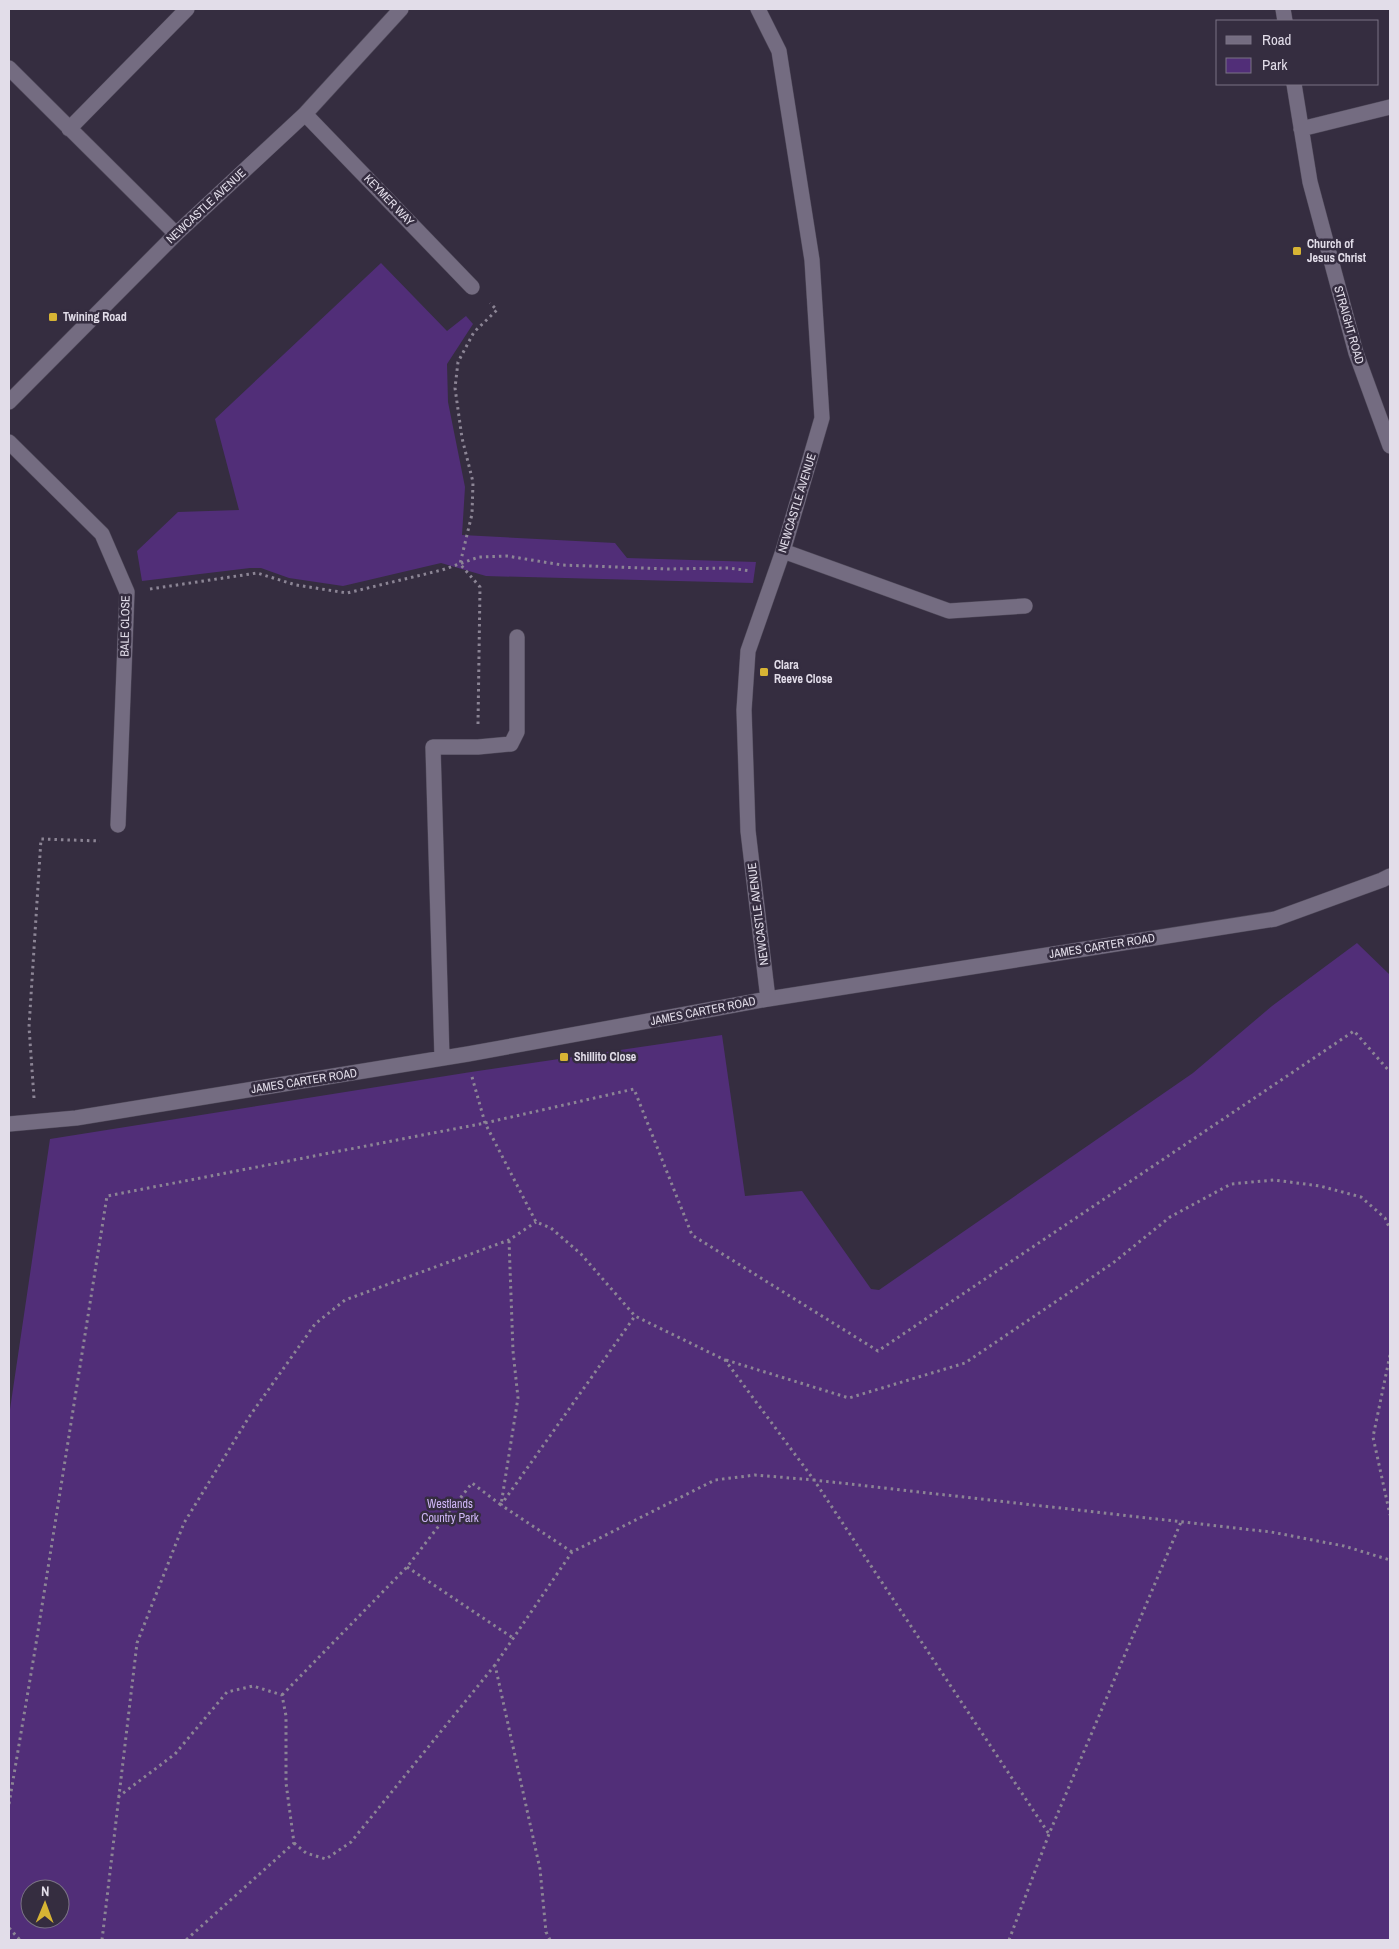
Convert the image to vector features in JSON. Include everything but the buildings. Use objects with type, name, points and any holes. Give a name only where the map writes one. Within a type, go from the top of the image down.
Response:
[{"type":"street","points":[[68,129],[187,9]]},
{"type":"street","name":"NEWCASTLE AVENUE","points":[[9,402],[176,234],[305,114],[401,9]]},
{"type":"street","name":"NEWCASTLE AVENUE","points":[[758,9],[780,51],[812,260],[822,418],[782,551],[748,651],[744,710],[748,831],[768,999]]},
{"type":"street","points":[[9,68],[68,129],[176,234]]},
{"type":"street","name":"STRAIGHT ROAD","points":[[1294,85],[1310,182],[1356,353],[1390,446]]},
{"type":"street","points":[[1302,129],[1390,107]]},
{"type":"street","name":"KEYMER WAY","points":[[305,114],[472,286]]},
{"type":"street","name":"BALE CLOSE","points":[[9,442],[102,534],[127,592],[118,825]]},
{"type":"street","points":[[782,551],[949,611],[1025,606]]},
{"type":"street","points":[[442,1058],[433,747],[478,747],[511,744],[517,732],[517,637]]},
{"type":"street","name":"JAMES CARTER ROAD","points":[[9,1124],[76,1118],[468,1054],[768,999],[1275,919],[1390,876]]},
{"type":"path","points":[[460,564],[472,514],[473,482],[462,438],[455,388],[458,362],[474,332],[497,310],[472,286]]},
{"type":"path","points":[[127,592],[257,573],[296,585],[347,593],[442,570],[479,557],[507,556],[562,565],[668,569],[729,568],[774,574]]},
{"type":"path","points":[[460,564],[480,587],[478,747]]},
{"type":"path","points":[[36,1121],[29,1027],[41,839],[119,842],[118,825]]},
{"type":"path","points":[[9,1804],[106,1196],[485,1122],[634,1089],[692,1235],[878,1351],[1354,1032],[1390,1072]]},
{"type":"path","points":[[468,1054],[485,1122],[536,1222],[551,1228],[581,1254],[635,1316],[725,1360],[849,1398],[965,1363],[1113,1263],[1170,1217],[1231,1184],[1274,1180],[1320,1186],[1361,1197],[1385,1218],[1390,1229]]},
{"type":"path","points":[[102,1940],[137,1643],[184,1523],[249,1417],[315,1324],[344,1300],[510,1240],[536,1222]]},
{"type":"path","points":[[502,1505],[518,1398],[513,1351],[510,1240]]},
{"type":"path","points":[[502,1505],[635,1316]]},
{"type":"path","points":[[1390,1355],[1373,1437],[1390,1515]]},
{"type":"path","points":[[725,1360],[814,1480],[1050,1834]]},
{"type":"path","points":[[282,1695],[286,1716],[286,1783],[294,1843],[306,1853],[326,1859],[351,1842],[495,1665],[572,1552],[715,1480],[755,1475],[814,1480],[1181,1522],[1289,1536],[1344,1546],[1390,1560]]},
{"type":"path","points":[[282,1695],[407,1567],[472,1483],[572,1552]]},
{"type":"path","points":[[1009,1940],[1050,1834],[1181,1522]]},
{"type":"path","points":[[407,1567],[513,1638]]},
{"type":"path","points":[[495,1665],[540,1869],[546,1932],[550,1940]]},
{"type":"path","points":[[118,1797],[175,1754],[227,1692],[253,1686],[282,1695]]},
{"type":"path","points":[[186,1940],[294,1843]]},
{"type":"path","points":[[9,1928],[20,1940]]},
{"type":"green space","points":[[381,263],[447,331],[466,316],[473,324],[447,364],[448,402],[465,487],[462,535],[615,543],[627,558],[756,562],[753,583],[486,576],[441,563],[343,586],[289,578],[261,568],[142,581],[137,551],[178,512],[239,510],[215,419]]},
{"type":"green space","name":"Westlands Country Park","points":[[1357,943],[1390,975],[1390,1940],[9,1940],[9,1416],[50,1139],[471,1072],[722,1035],[745,1196],[802,1191],[871,1289],[879,1290],[1193,1073],[1272,1006]]},
{"type":"place","name":"Church of Jesus Christ","points":[[1297,251]]},
{"type":"place","name":"Twining Road","points":[[53,317]]},
{"type":"place","name":"Clara Reeve Close","points":[[764,672]]},
{"type":"place","name":"Shillito Close","points":[[564,1057]]}]
